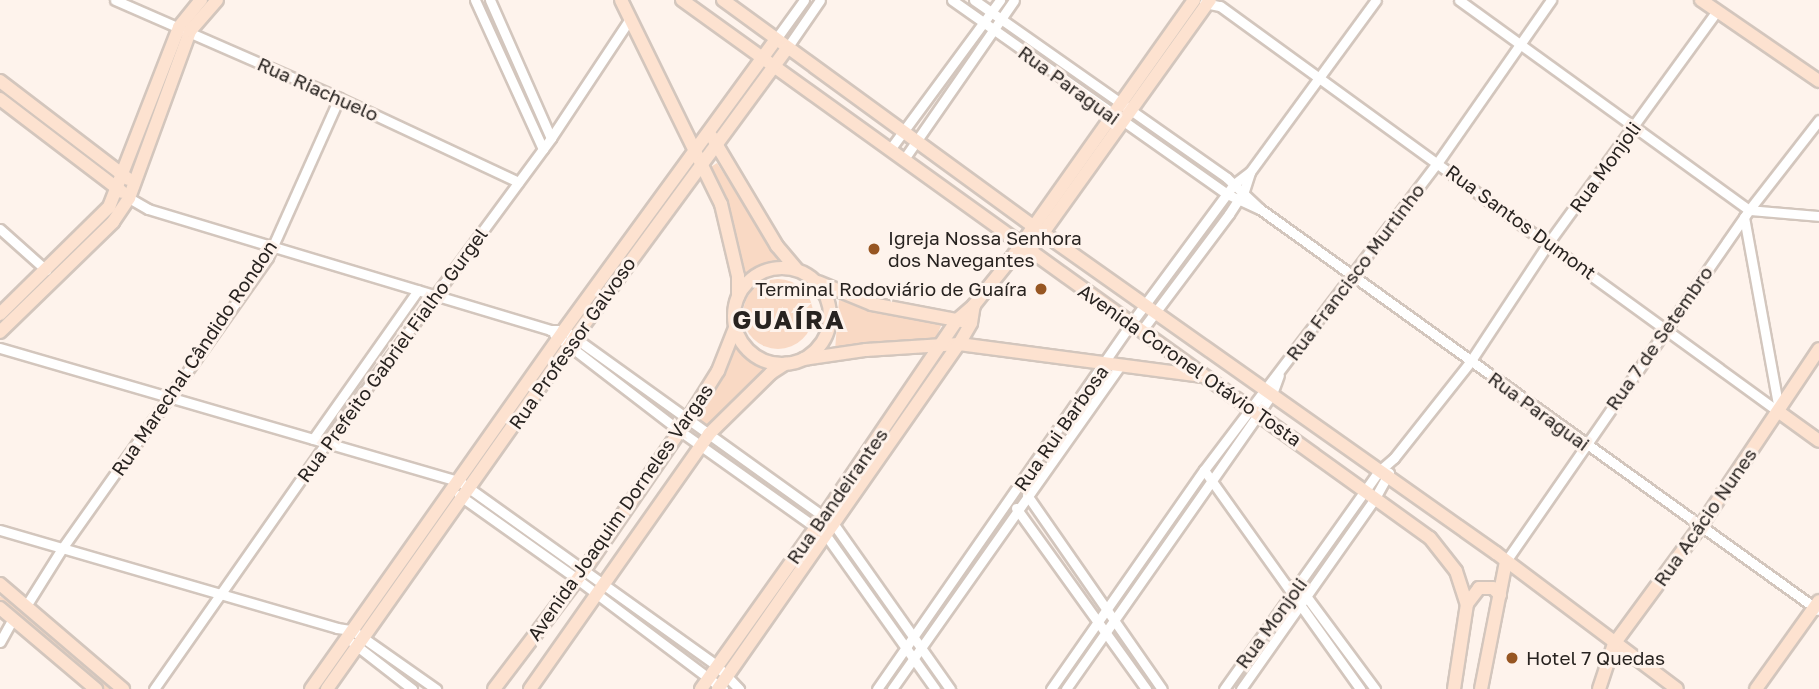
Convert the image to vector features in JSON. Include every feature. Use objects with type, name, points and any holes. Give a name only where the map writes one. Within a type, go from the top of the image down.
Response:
[{"type":"street","name":"Rua Riachuelo","points":[[115,0],[340,98],[518,182]]},
{"type":"street","points":[[0,332],[113,222],[129,198],[129,179],[185,29],[201,0]]},
{"type":"street","points":[[185,29],[217,0]]},
{"type":"street","points":[[475,0],[543,149]]},
{"type":"street","points":[[490,0],[551,138]]},
{"type":"street","points":[[621,0],[720,204],[738,276],[738,297],[734,312],[736,328],[746,348],[763,360],[785,364],[804,359],[959,344],[1207,377]]},
{"type":"street","name":"Avenida Coronel Otávio Tosta","points":[[682,0],[1430,538],[1443,552],[1463,586],[1467,604]]},
{"type":"street","name":"Avenida Coronel Otávio Tosta","points":[[723,0],[1038,229],[1506,561],[1676,689]]},
{"type":"street","name":"Rua Professor Galvoso","points":[[311,689],[401,563],[493,443],[563,336],[645,229],[700,163],[769,61],[776,39],[804,0]]},
{"type":"street","name":"Rua Professor Galvoso","points":[[645,229],[708,130],[769,61],[787,48],[820,0]]},
{"type":"street","name":"Rua Paraguai","points":[[952,0],[1178,161],[1238,201],[1260,209]]},
{"type":"street","name":"Rua Paraguai","points":[[974,0],[1244,191],[1260,209],[1470,362],[1700,527],[1817,606]]},
{"type":"street","points":[[891,148],[1000,0]]},
{"type":"street","points":[[904,159],[1014,0]]},
{"type":"street","name":"Rua Rui Barbosa","points":[[877,689],[1104,365],[1150,308],[1188,247],[1234,184],[1250,172],[1376,0]]},
{"type":"street","points":[[1459,0],[1747,213],[1819,216]]},
{"type":"street","name":"Rua Francisco Murtinho","points":[[1066,689],[1212,482],[1280,373],[1438,162],[1519,43],[1552,0]]},
{"type":"street","points":[[1701,0],[1819,81]]},
{"type":"street","name":"Rua Santos Dumont","points":[[1208,2],[1438,162],[1819,441]]},
{"type":"street","name":"Rua Bandeirantes","points":[[701,689],[767,607],[821,531],[904,398],[957,320],[974,305],[1010,260],[1024,248],[1162,58],[1208,2]]},
{"type":"street","name":"Rua Monjoli","points":[[1241,689],[1306,596],[1394,458],[1470,362],[1549,242],[1717,11]]},
{"type":"street","name":"Rua Prefeito Gabriel Fialho Gurgel","points":[[154,689],[392,352],[551,138],[629,20]]},
{"type":"street","points":[[1052,72],[1060,61]]},
{"type":"street","points":[[0,81],[129,179]]},
{"type":"street","points":[[837,110],[848,91]]},
{"type":"street","name":"Rua Marechal Cândido Rondon","points":[[26,606],[63,547],[274,247],[340,98]]},
{"type":"street","points":[[0,99],[129,198],[148,209],[563,336],[688,419],[829,519],[950,689]]},
{"type":"street","name":"Rua 7 de Setembro","points":[[1506,561],[1747,213],[1819,120]]},
{"type":"street","points":[[708,130],[777,246],[796,269],[814,280],[872,304],[971,323]]},
{"type":"street","points":[[1178,161],[1185,149]]},
{"type":"street","name":"Rua Rui Barbosa","points":[[1150,308],[1198,256],[1238,201],[1250,172]]},
{"type":"street","points":[[0,314],[101,216],[118,189],[129,179]]},
{"type":"street","points":[[975,211],[989,193]]},
{"type":"street","points":[[1747,213],[1779,412]]},
{"type":"street","points":[[0,229],[46,270]]},
{"type":"street","points":[[1188,247],[1198,256]]},
{"type":"street","points":[[738,297],[747,282],[761,272],[778,267],[796,269]]},
{"type":"street","points":[[804,359],[819,348],[828,331],[830,313],[826,295],[814,280]]},
{"type":"street","name":"Rua Prefeito Gabriel Fialho Gurgel","points":[[313,439],[418,290]]},
{"type":"street","name":"Rua Bandeirantes","points":[[829,519],[915,407],[959,344],[971,323],[974,305]]},
{"type":"street","name":"Avenida Joaquim Dorneles Vargas","points":[[494,689],[581,574],[680,431],[718,371],[736,328]]},
{"type":"street","points":[[563,336],[680,431],[821,531],[935,689]]},
{"type":"street","points":[[380,344],[392,352]]},
{"type":"street","points":[[0,348],[327,443],[458,487],[601,589],[655,637],[713,672]]},
{"type":"street","name":"Rua Acácio Nunes","points":[[1599,689],[1614,644],[1700,527],[1819,349]]},
{"type":"street","name":"Avenida Joaquim Dorneles Vargas","points":[[530,689],[709,434],[771,373],[785,364]]},
{"type":"street","name":"Rua Rui Barbosa","points":[[892,689],[1120,366]]},
{"type":"street","points":[[904,398],[915,407]]},
{"type":"street","name":"Rua Francisco Murtinho","points":[[1051,689],[1204,470],[1255,410]]},
{"type":"street","points":[[1063,425],[1073,433]]},
{"type":"street","points":[[1204,470],[1283,581],[1294,591],[1306,596],[1371,687]]},
{"type":"street","points":[[1021,486],[1162,689]]},
{"type":"street","name":"Rua Professor Galvoso","points":[[327,689],[412,571],[458,487]]},
{"type":"street","name":"Rua Monjoli","points":[[1224,689],[1294,591],[1371,495]]},
{"type":"street","points":[[1010,501],[1146,689]]},
{"type":"street","points":[[1176,510],[1186,519]]},
{"type":"street","points":[[0,530],[337,628],[350,634],[412,689]]},
{"type":"street","points":[[1481,689],[1506,561]]},
{"type":"street","points":[[401,563],[412,571]]},
{"type":"street","points":[[962,569],[971,577]]},
{"type":"street","points":[[864,589],[874,582]]},
{"type":"street","points":[[0,584],[123,689]]},
{"type":"street","points":[[1454,689],[1467,604],[1479,588],[1493,588],[1500,595]]},
{"type":"street","points":[[601,589],[663,627],[713,672],[722,685],[738,689]]},
{"type":"street","points":[[1294,591],[1299,605],[1358,688]]},
{"type":"street","points":[[1756,689],[1817,606]]},
{"type":"street","name":"Rua Bandeirantes","points":[[722,685],[767,607]]},
{"type":"street","points":[[0,608],[96,689]]},
{"type":"street","points":[[0,642],[13,620]]},
{"type":"street","points":[[655,637],[663,627]]},
{"type":"street","points":[[1328,644],[1336,637]]},
{"type":"street","points":[[361,643],[436,689]]},
{"type":"street","points":[[1244,661],[1255,670]]},
{"type":"street","points":[[1358,688],[1362,672]]},
{"type":"shaded area","points":[[717,163],[783,265],[762,271],[743,283],[734,227],[706,170]]},
{"type":"shaded area","points":[[785,279],[798,285],[807,294],[811,300],[811,328],[803,339],[792,347],[771,349],[753,339],[745,328],[743,307],[753,289],[764,281]]},
{"type":"shaded area","points":[[839,300],[942,323],[934,344],[835,350]]},
{"type":"shaded area","points":[[736,344],[769,367],[710,429],[696,419]]},
{"type":"shaded area","points":[[0,596],[116,689],[102,689],[0,603]]},
{"type":"place","name":"Igreja Nossa Senhora dos Navegantes","points":[[874,249]]},
{"type":"place","name":"Terminal Rodoviário de Guaíra","points":[[1041,289]]},
{"type":"place","name":"Hotel 7 Quedas","points":[[1512,658]]},
{"type":"district","name":"GUAÍRA","points":[[789,320]]}]
